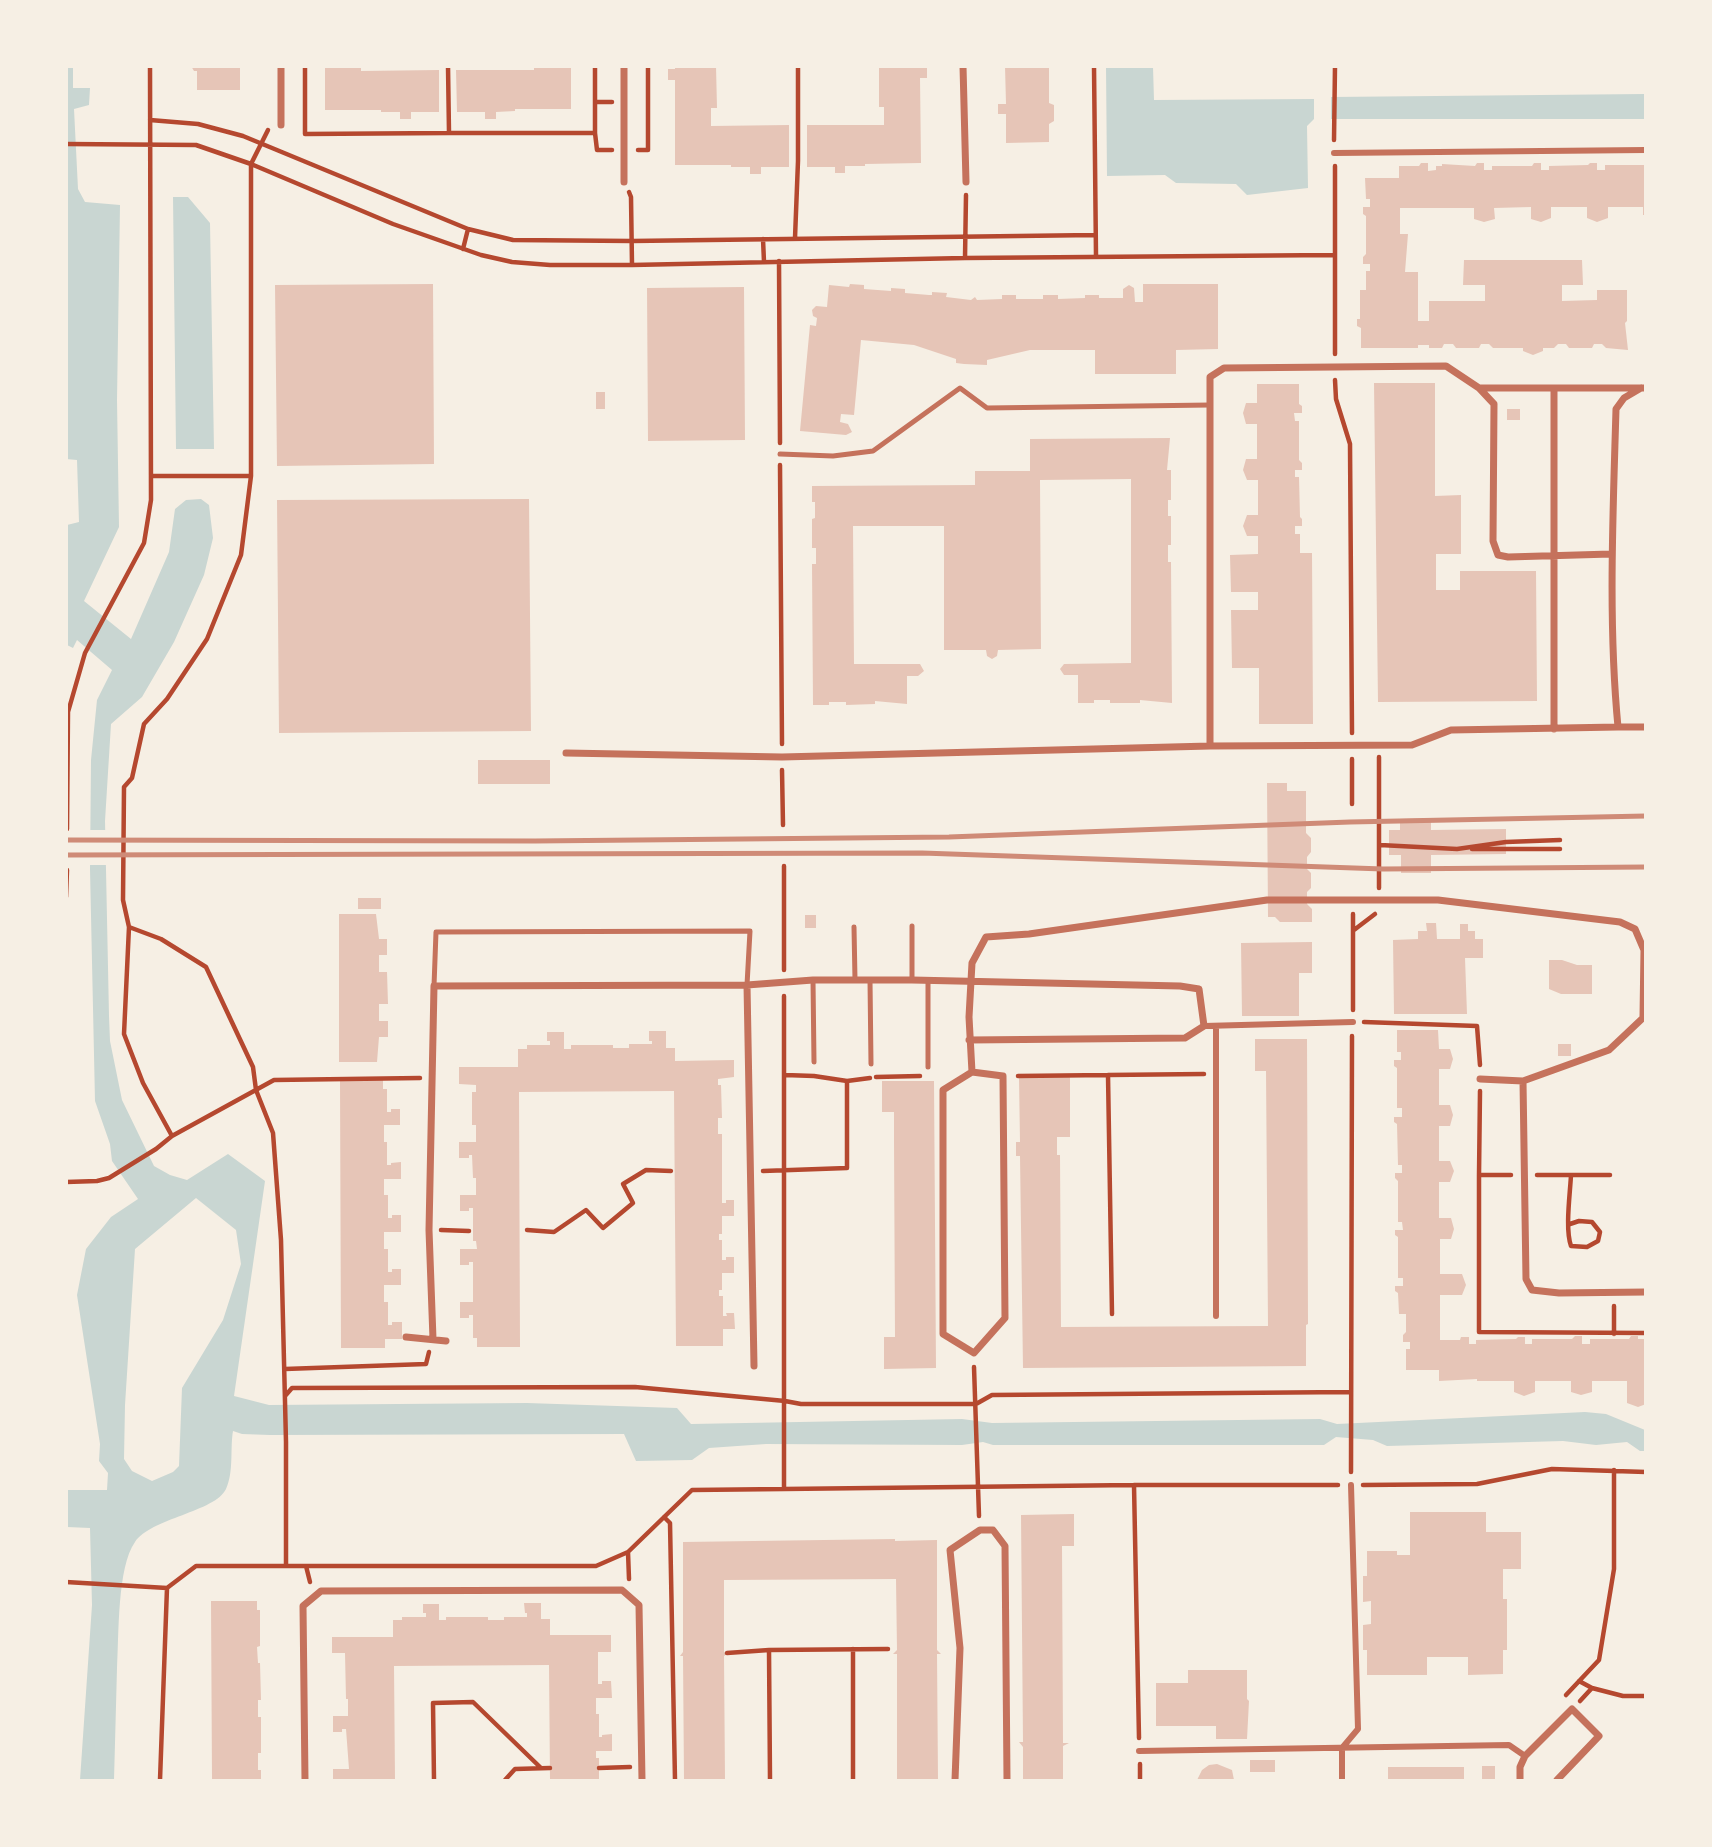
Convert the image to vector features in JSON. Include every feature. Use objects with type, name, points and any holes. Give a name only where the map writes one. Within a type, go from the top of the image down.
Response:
[{"type":"street","points":[[281,66],[281,125]]},
{"type":"street","points":[[624,66],[624,182]]},
{"type":"street","points":[[963,66],[966,181]]},
{"type":"street","points":[[1334,153],[1646,150]]},
{"type":"street","points":[[1210,746],[1210,377],[1224,368],[1446,366],[1479,388],[1494,404],[1493,541],[1498,555],[1611,554]]},
{"type":"street","points":[[1479,388],[1644,388]]},
{"type":"street","points":[[1553,729],[1554,388]]},
{"type":"street","points":[[1618,727],[1614,686],[1611,554],[1616,409],[1624,398],[1644,388]]},
{"type":"street","points":[[566,753],[782,757],[1210,746],[1379,746],[1412,745],[1451,730],[1646,727]]},
{"type":"street","points":[[972,1072],[969,1040],[972,963],[986,937],[1029,934],[1267,900],[1438,900],[1620,922],[1635,929],[1644,950],[1644,1016],[1609,1050],[1522,1081],[1480,1079]]},
{"type":"street","points":[[433,1339],[429,1230],[434,986],[747,985],[784,981],[912,979],[971,983],[1180,986],[1199,989],[1204,1026]]},
{"type":"street","points":[[747,985],[754,1366]]},
{"type":"street","points":[[969,1040],[1185,1038],[1204,1026],[1353,1022]]},
{"type":"street","points":[[1216,1026],[1216,1316]]},
{"type":"street","points":[[972,1072],[1003,1076],[1005,1318],[974,1353],[943,1334],[943,1090],[972,1072]]},
{"type":"street","points":[[1522,1081],[1526,1279],[1532,1290],[1559,1293],[1646,1292]]},
{"type":"street","points":[[406,1337],[446,1341]]},
{"type":"street","points":[[1342,1780],[1342,1748],[1358,1729],[1351,1485]]},
{"type":"street","points":[[955,1780],[960,1648],[950,1550],[979,1530],[993,1530],[1005,1546],[1007,1780]]},
{"type":"street","points":[[305,1780],[303,1606],[321,1591],[622,1590],[639,1605],[642,1780]]},
{"type":"street","points":[[1520,1780],[1520,1767],[1525,1756],[1572,1709],[1598,1736],[1556,1780]]},
{"type":"street","points":[[1139,1751],[1508,1745],[1525,1756]]},
{"type":"lane","points":[[780,454],[833,456],[873,451],[960,388],[987,408],[1210,405]]},
{"type":"lane","points":[[912,926],[912,979]]},
{"type":"lane","points":[[854,927],[855,980]]},
{"type":"lane","points":[[434,986],[436,932],[750,931],[747,985]]},
{"type":"lane","points":[[813,980],[814,1062]]},
{"type":"lane","points":[[870,980],[871,1064]]},
{"type":"lane","points":[[928,980],[928,1067]]},
{"type":"path","points":[[67,829],[67,718],[85,653],[144,543],[151,500],[150,66]]},
{"type":"path","points":[[305,66],[305,134],[595,133]]},
{"type":"path","points":[[448,66],[449,133]]},
{"type":"path","points":[[595,66],[597,150],[648,150],[648,66]]},
{"type":"path","points":[[795,238],[798,66]]},
{"type":"path","points":[[1094,66],[1096,256]]},
{"type":"path","points":[[1334,124],[1335,66]]},
{"type":"path","points":[[150,120],[198,124],[243,136],[468,229],[513,240],[1095,235]]},
{"type":"path","points":[[172,1136],[143,1083],[124,1034],[129,927],[123,900],[124,787],[132,778],[144,724],[167,699],[207,639],[242,555],[251,476],[251,164],[268,129],[281,125]]},
{"type":"path","points":[[66,144],[196,145],[251,164],[393,224],[463,249],[512,262],[632,265],[1096,256],[1334,255]]},
{"type":"path","points":[[965,258],[966,181]]},
{"type":"path","points":[[624,182],[631,197],[632,265]]},
{"type":"path","points":[[1335,183],[1336,399],[1350,444],[1352,804]]},
{"type":"path","points":[[463,249],[468,229]]},
{"type":"path","points":[[763,239],[764,262]]},
{"type":"path","points":[[779,261],[783,825]]},
{"type":"path","points":[[152,476],[251,476]]},
{"type":"path","points":[[1378,892],[1379,746]]},
{"type":"path","points":[[1457,849],[1506,842],[1560,840]]},
{"type":"path","points":[[1380,845],[1457,849],[1560,849]]},
{"type":"path","points":[[783,866],[784,1489]]},
{"type":"path","points":[[66,897],[67,870]]},
{"type":"path","points":[[1353,930],[1375,914],[1377,903]]},
{"type":"path","points":[[1351,1485],[1353,906]]},
{"type":"path","points":[[129,927],[162,939],[206,967],[253,1067],[256,1090],[273,1133],[281,1240],[285,1369],[286,1566]]},
{"type":"path","points":[[1353,1022],[1477,1026],[1480,1079],[1479,1175]]},
{"type":"path","points":[[875,1077],[930,1076],[928,1067]]},
{"type":"path","points":[[1003,1076],[1216,1074]]},
{"type":"path","points":[[750,1171],[846,1168],[846,1081],[785,1075]]},
{"type":"path","points":[[1108,1075],[1112,1314]]},
{"type":"path","points":[[66,1182],[109,1178],[172,1136],[274,1080],[432,1078]]},
{"type":"path","points":[[527,1230],[554,1232],[586,1210],[603,1228],[633,1203],[623,1184],[646,1170],[671,1171]]},
{"type":"path","points":[[1571,1175],[1610,1175]]},
{"type":"path","points":[[1579,1221],[1592,1222],[1600,1232],[1598,1241],[1587,1247],[1571,1246],[1567,1234],[1570,1224],[1579,1221]]},
{"type":"path","points":[[429,1230],[470,1231]]},
{"type":"path","points":[[1613,1292],[1614,1334]]},
{"type":"path","points":[[285,1369],[426,1364],[433,1339]]},
{"type":"path","points":[[974,1353],[979,1530]]},
{"type":"path","points":[[285,1396],[292,1388],[635,1387],[801,1404],[975,1404],[992,1395],[1350,1392]]},
{"type":"path","points":[[66,1582],[167,1588],[196,1566],[596,1566],[628,1552],[692,1489],[1477,1484],[1552,1469],[1646,1472]]},
{"type":"path","points":[[1560,1701],[1599,1660],[1614,1569],[1614,1470]]},
{"type":"path","points":[[1134,1485],[1140,1780]]},
{"type":"path","points":[[664,1517],[670,1524],[675,1780]]},
{"type":"path","points":[[628,1552],[630,1596]]},
{"type":"path","points":[[160,1780],[167,1588]]},
{"type":"path","points":[[853,1648],[853,1780]]},
{"type":"path","points":[[727,1653],[888,1648]]},
{"type":"path","points":[[769,1650],[770,1780]]},
{"type":"path","points":[[671,1653],[681,1653]]},
{"type":"path","points":[[1579,1681],[1592,1688],[1623,1696],[1646,1696]]},
{"type":"path","points":[[1572,1709],[1592,1688]]},
{"type":"path","points":[[434,1780],[433,1703],[473,1702],[541,1768]]},
{"type":"path","points":[[599,1768],[642,1767]]},
{"type":"path","points":[[505,1780],[515,1769],[550,1768]]},
{"type":"shaded area","points":[[67,67],[73,67],[73,88],[90,88],[89,105],[74,109],[78,189],[85,202],[120,205],[117,400],[119,527],[84,601],[131,639],[169,552],[175,509],[186,500],[201,499],[209,505],[213,538],[204,575],[174,642],[142,697],[111,724],[105,821],[109,1016],[110,1041],[122,1100],[154,1166],[187,1180],[228,1154],[265,1181],[234,1396],[269,1405],[527,1403],[677,1408],[691,1424],[962,1419],[992,1423],[1320,1419],[1337,1424],[1585,1412],[1606,1414],[1645,1430],[1645,1451],[1640,1451],[1627,1442],[1596,1445],[1563,1441],[1387,1446],[1373,1440],[1336,1437],[1324,1445],[993,1445],[983,1442],[962,1445],[766,1444],[709,1448],[692,1460],[636,1461],[624,1434],[270,1435],[233,1431],[230,1475],[226,1489],[220,1497],[154,1527],[135,1542],[129,1553],[120,1602],[114,1780],[80,1780],[92,1605],[90,1528],[67,1527],[67,1490],[107,1490],[108,1473],[99,1461],[100,1444],[77,1295],[86,1249],[111,1217],[138,1199],[112,1161],[110,1144],[95,1101],[90,869],[91,760],[97,700],[112,670],[77,640],[73,648],[67,645],[67,525],[79,522],[77,460],[66,459]],"holes":[[[196,1198],[236,1230],[241,1264],[223,1320],[182,1388],[179,1466],[173,1472],[152,1481],[132,1471],[124,1459],[135,1249]]]},
{"type":"shaded area","points":[[1106,67],[1153,67],[1154,100],[1314,99],[1314,119],[1307,126],[1308,188],[1247,195],[1236,184],[1176,183],[1165,175],[1107,176]]},
{"type":"shaded area","points":[[1645,94],[1645,119],[1331,119],[1331,97]]},
{"type":"shaded area","points":[[173,197],[188,197],[210,223],[214,449],[176,449]]},
{"type":"pier","points":[[87,830],[109,830],[109,865],[87,865]]},
{"type":"building","points":[[191,66],[240,66],[240,90],[197,90],[197,71]]},
{"type":"building","points":[[325,66],[361,66],[361,71],[439,70],[439,112],[411,112],[411,119],[400,119],[400,112],[325,110]]},
{"type":"building","points":[[534,66],[571,66],[571,109],[515,109],[496,112],[496,119],[485,119],[485,112],[457,112],[456,70],[534,70]]},
{"type":"building","points":[[675,66],[716,66],[717,108],[711,108],[711,126],[789,125],[789,167],[761,167],[761,174],[750,174],[750,167],[675,165],[675,80],[668,80],[668,69],[675,69]]},
{"type":"building","points":[[879,66],[927,67],[927,78],[920,78],[921,163],[845,166],[845,173],[835,173],[835,167],[807,167],[807,125],[884,125],[884,107],[879,107]]},
{"type":"building","points":[[1005,66],[1049,66],[1049,103],[1054,105],[1054,121],[1049,124],[1049,142],[1006,143],[1006,114],[998,114],[998,104],[1006,104]]},
{"type":"building","points":[[1421,163],[1428,163],[1428,171],[1436,170],[1436,166],[1442,164],[1475,166],[1477,163],[1484,163],[1484,170],[1492,170],[1492,166],[1532,166],[1534,163],[1541,163],[1541,170],[1549,170],[1549,166],[1590,163],[1597,163],[1597,170],[1605,170],[1605,165],[1646,165],[1646,215],[1643,215],[1643,207],[1608,207],[1608,218],[1597,222],[1587,218],[1587,207],[1551,207],[1551,218],[1541,222],[1531,219],[1531,207],[1494,208],[1495,219],[1484,222],[1474,219],[1474,208],[1400,208],[1400,234],[1408,234],[1405,272],[1418,272],[1418,321],[1429,321],[1429,301],[1485,301],[1485,285],[1463,285],[1464,260],[1582,260],[1583,285],[1562,285],[1562,301],[1597,300],[1597,290],[1627,290],[1625,323],[1628,350],[1606,348],[1602,344],[1594,344],[1592,348],[1569,348],[1566,344],[1558,344],[1554,348],[1543,348],[1543,351],[1533,355],[1523,351],[1523,348],[1493,348],[1489,344],[1481,344],[1479,348],[1456,348],[1453,344],[1444,344],[1442,348],[1418,345],[1418,348],[1361,348],[1361,328],[1357,326],[1357,319],[1360,319],[1360,290],[1366,290],[1366,271],[1370,271],[1370,264],[1363,264],[1366,254],[1366,216],[1363,214],[1363,207],[1370,207],[1370,199],[1366,199],[1365,178],[1399,178],[1399,166],[1419,166]]},
{"type":"building","points":[[433,284],[434,464],[277,466],[275,285]]},
{"type":"building","points":[[850,284],[864,285],[864,289],[905,289],[905,293],[947,293],[946,297],[971,300],[975,297],[977,300],[1002,299],[1002,295],[1016,295],[1016,299],[1043,299],[1043,295],[1058,295],[1058,299],[1085,298],[1085,295],[1123,298],[1123,289],[1129,285],[1134,288],[1135,302],[1143,302],[1143,284],[1218,284],[1218,349],[1176,350],[1176,374],[1095,374],[1095,350],[1030,350],[987,360],[987,365],[956,363],[956,359],[914,345],[861,340],[854,415],[841,414],[840,422],[848,424],[852,432],[846,435],[800,431],[810,325],[816,326],[817,318],[813,316],[812,310],[816,306],[827,307],[829,285],[849,287]]},
{"type":"building","points":[[744,287],[745,440],[648,441],[647,288]]},
{"type":"building","points":[[1374,383],[1435,383],[1435,496],[1461,495],[1461,554],[1436,554],[1436,590],[1460,590],[1460,571],[1536,571],[1537,701],[1378,702]]},
{"type":"building","points":[[1257,384],[1299,384],[1302,413],[1294,413],[1295,421],[1299,421],[1299,460],[1302,470],[1295,470],[1295,477],[1299,477],[1302,526],[1295,526],[1295,534],[1300,534],[1300,553],[1312,553],[1313,724],[1259,724],[1259,668],[1232,668],[1231,610],[1258,610],[1258,592],[1231,592],[1230,555],[1258,554],[1258,536],[1247,536],[1243,526],[1247,515],[1258,515],[1258,480],[1247,480],[1243,470],[1246,459],[1257,459],[1257,424],[1246,424],[1243,413],[1246,403],[1257,403]]},
{"type":"building","points":[[596,392],[605,392],[605,409],[596,409]]},
{"type":"building","points":[[1507,409],[1520,409],[1520,420],[1507,420]]},
{"type":"building","points":[[1170,438],[1167,470],[1171,470],[1168,516],[1171,516],[1171,545],[1168,545],[1168,562],[1171,562],[1172,703],[1140,700],[1140,703],[1110,703],[1110,700],[1094,700],[1094,703],[1078,703],[1078,675],[1064,675],[1060,669],[1064,664],[1131,663],[1131,479],[1040,480],[1041,649],[998,650],[997,656],[992,659],[987,656],[986,650],[944,650],[944,526],[853,526],[854,664],[920,664],[924,671],[918,676],[907,676],[907,704],[875,701],[875,704],[846,705],[846,702],[829,702],[829,705],[813,705],[812,564],[816,564],[816,548],[812,548],[815,502],[812,502],[812,486],[975,485],[975,471],[1030,471],[1030,439]]},
{"type":"building","points":[[529,499],[531,731],[279,733],[277,500]]},
{"type":"building","points":[[478,760],[550,760],[550,784],[478,784]]},
{"type":"building","points":[[1267,783],[1287,783],[1287,791],[1306,791],[1306,833],[1311,838],[1307,869],[1311,873],[1311,888],[1307,892],[1307,904],[1312,909],[1312,922],[1280,922],[1275,917],[1268,917]]},
{"type":"building","points":[[1431,818],[1431,830],[1506,829],[1506,854],[1431,855],[1431,873],[1401,873],[1401,855],[1389,855],[1389,830],[1400,830],[1400,819]]},
{"type":"building","points":[[358,898],[381,898],[381,909],[358,909]]},
{"type":"building","points":[[339,914],[376,914],[379,939],[387,939],[387,955],[379,955],[379,972],[387,972],[388,1004],[379,1004],[379,1021],[388,1021],[388,1037],[379,1037],[377,1062],[339,1062]]},
{"type":"building","points":[[805,915],[816,915],[816,928],[805,928]]},
{"type":"building","points":[[1426,923],[1436,923],[1437,939],[1460,939],[1460,924],[1468,924],[1468,931],[1475,931],[1475,939],[1483,939],[1483,958],[1465,958],[1467,1014],[1394,1014],[1393,940],[1418,939],[1418,931],[1427,931]]},
{"type":"building","points":[[1312,942],[1312,973],[1299,973],[1299,1016],[1242,1016],[1241,943]]},
{"type":"building","points":[[1549,960],[1592,965],[1592,994],[1561,994],[1549,989]]},
{"type":"building","points":[[1397,1030],[1438,1030],[1439,1049],[1450,1049],[1453,1059],[1450,1069],[1439,1069],[1439,1105],[1450,1105],[1453,1115],[1450,1126],[1439,1126],[1439,1161],[1450,1161],[1454,1171],[1450,1182],[1439,1182],[1439,1218],[1451,1218],[1454,1229],[1451,1239],[1440,1239],[1440,1274],[1462,1274],[1466,1285],[1462,1295],[1440,1295],[1440,1340],[1469,1337],[1469,1344],[1476,1344],[1476,1340],[1525,1337],[1525,1344],[1532,1344],[1532,1339],[1572,1339],[1582,1336],[1582,1344],[1590,1344],[1590,1339],[1629,1339],[1631,1336],[1638,1336],[1638,1339],[1646,1339],[1646,1404],[1638,1407],[1627,1403],[1627,1381],[1592,1381],[1592,1392],[1581,1395],[1571,1392],[1571,1381],[1535,1381],[1535,1392],[1524,1396],[1514,1392],[1514,1381],[1439,1381],[1439,1370],[1406,1370],[1406,1349],[1410,1349],[1410,1342],[1403,1342],[1406,1314],[1399,1314],[1398,1293],[1395,1291],[1395,1286],[1403,1286],[1403,1278],[1398,1278],[1398,1237],[1395,1235],[1395,1230],[1403,1230],[1402,1222],[1398,1222],[1398,1181],[1395,1178],[1395,1173],[1402,1173],[1402,1165],[1398,1165],[1397,1124],[1394,1122],[1394,1117],[1402,1117],[1402,1108],[1397,1108],[1397,1068],[1394,1066],[1394,1060],[1401,1060],[1401,1052],[1397,1052]]},
{"type":"building","points":[[649,1031],[666,1031],[666,1048],[675,1048],[675,1061],[734,1060],[734,1077],[718,1079],[718,1085],[721,1085],[722,1118],[718,1118],[718,1134],[722,1134],[722,1203],[734,1200],[734,1216],[722,1216],[722,1234],[719,1234],[719,1240],[722,1240],[722,1260],[734,1257],[734,1273],[722,1273],[722,1290],[719,1290],[719,1296],[723,1296],[723,1316],[727,1316],[726,1313],[734,1313],[735,1329],[723,1329],[723,1346],[676,1346],[674,1091],[519,1092],[520,1347],[477,1347],[477,1338],[473,1338],[473,1315],[460,1318],[460,1302],[473,1302],[473,1262],[460,1265],[460,1249],[477,1249],[476,1241],[473,1241],[473,1208],[460,1211],[460,1195],[476,1195],[476,1178],[473,1178],[472,1155],[469,1155],[469,1158],[459,1158],[459,1142],[476,1142],[476,1125],[472,1125],[472,1092],[476,1092],[476,1085],[459,1084],[459,1067],[518,1067],[518,1049],[527,1049],[527,1045],[550,1045],[547,1032],[564,1032],[564,1049],[571,1049],[571,1045],[613,1045],[613,1048],[629,1048],[629,1044],[652,1044],[652,1041],[649,1041]]},
{"type":"building","points":[[1255,1039],[1307,1039],[1306,1366],[1023,1368],[1020,1156],[1016,1156],[1016,1142],[1020,1142],[1019,1077],[1070,1077],[1070,1137],[1057,1137],[1057,1155],[1060,1155],[1061,1327],[1268,1326],[1266,1071],[1255,1071]]},
{"type":"building","points":[[1558,1044],[1571,1044],[1571,1056],[1558,1056]]},
{"type":"building","points":[[340,1080],[383,1080],[383,1089],[387,1089],[387,1112],[400,1109],[400,1125],[384,1125],[384,1142],[387,1142],[387,1165],[401,1162],[401,1179],[384,1179],[384,1195],[388,1195],[388,1218],[401,1215],[401,1232],[384,1232],[384,1249],[388,1249],[388,1272],[401,1269],[401,1285],[384,1285],[384,1302],[388,1302],[388,1325],[402,1322],[402,1339],[385,1339],[385,1348],[341,1348]]},
{"type":"building","points":[[882,1081],[934,1081],[936,1368],[884,1369],[884,1337],[895,1337],[894,1112],[882,1112]]},
{"type":"building","points":[[1410,1512],[1486,1512],[1486,1532],[1521,1532],[1521,1569],[1503,1569],[1503,1599],[1507,1599],[1507,1650],[1503,1650],[1503,1674],[1468,1675],[1468,1657],[1427,1657],[1427,1675],[1367,1675],[1363,1625],[1371,1624],[1371,1601],[1363,1602],[1363,1576],[1367,1576],[1367,1551],[1397,1551],[1397,1555],[1410,1555]]},
{"type":"building","points":[[1074,1514],[1074,1546],[1062,1546],[1063,1743],[1069,1743],[1063,1746],[1063,1780],[1023,1780],[1023,1747],[1019,1742],[1023,1742],[1021,1515]]},
{"type":"building","points":[[937,1540],[937,1650],[941,1654],[937,1654],[938,1780],[897,1780],[897,1654],[893,1654],[897,1650],[896,1579],[724,1580],[724,1652],[727,1654],[724,1656],[725,1780],[684,1780],[683,1656],[680,1656],[683,1652],[683,1542]]},
{"type":"building","points":[[211,1601],[257,1601],[257,1610],[260,1610],[260,1646],[257,1647],[261,1700],[258,1700],[261,1753],[258,1753],[258,1770],[261,1770],[261,1780],[212,1780]]},
{"type":"building","points":[[524,1603],[541,1603],[541,1619],[550,1619],[550,1635],[611,1635],[611,1652],[598,1652],[598,1684],[611,1681],[612,1698],[596,1698],[599,1737],[612,1734],[612,1751],[596,1751],[596,1758],[599,1758],[599,1780],[550,1780],[549,1665],[394,1666],[395,1780],[333,1780],[333,1769],[349,1769],[346,1729],[333,1732],[333,1716],[348,1716],[348,1699],[345,1653],[332,1653],[332,1637],[393,1637],[393,1620],[402,1620],[402,1617],[426,1617],[423,1604],[439,1604],[439,1620],[446,1620],[446,1617],[488,1617],[488,1620],[504,1620],[504,1617],[527,1617]]},
{"type":"building","points":[[1188,1670],[1247,1670],[1247,1739],[1216,1739],[1216,1726],[1156,1726],[1156,1683],[1188,1683]]},
{"type":"building","points":[[1250,1760],[1275,1760],[1275,1772],[1250,1772]]},
{"type":"building","points":[[1217,1764],[1232,1770],[1234,1780],[1197,1780],[1202,1770]]},
{"type":"building","points":[[1482,1766],[1495,1766],[1495,1780],[1482,1780]]},
{"type":"building","points":[[1388,1767],[1464,1767],[1464,1780],[1388,1780]]},
{"type":"railway","points":[[66,840],[535,841],[949,837],[1350,822],[1646,816]]},
{"type":"railway","points":[[66,855],[922,853],[1383,869],[1646,867]]}]
